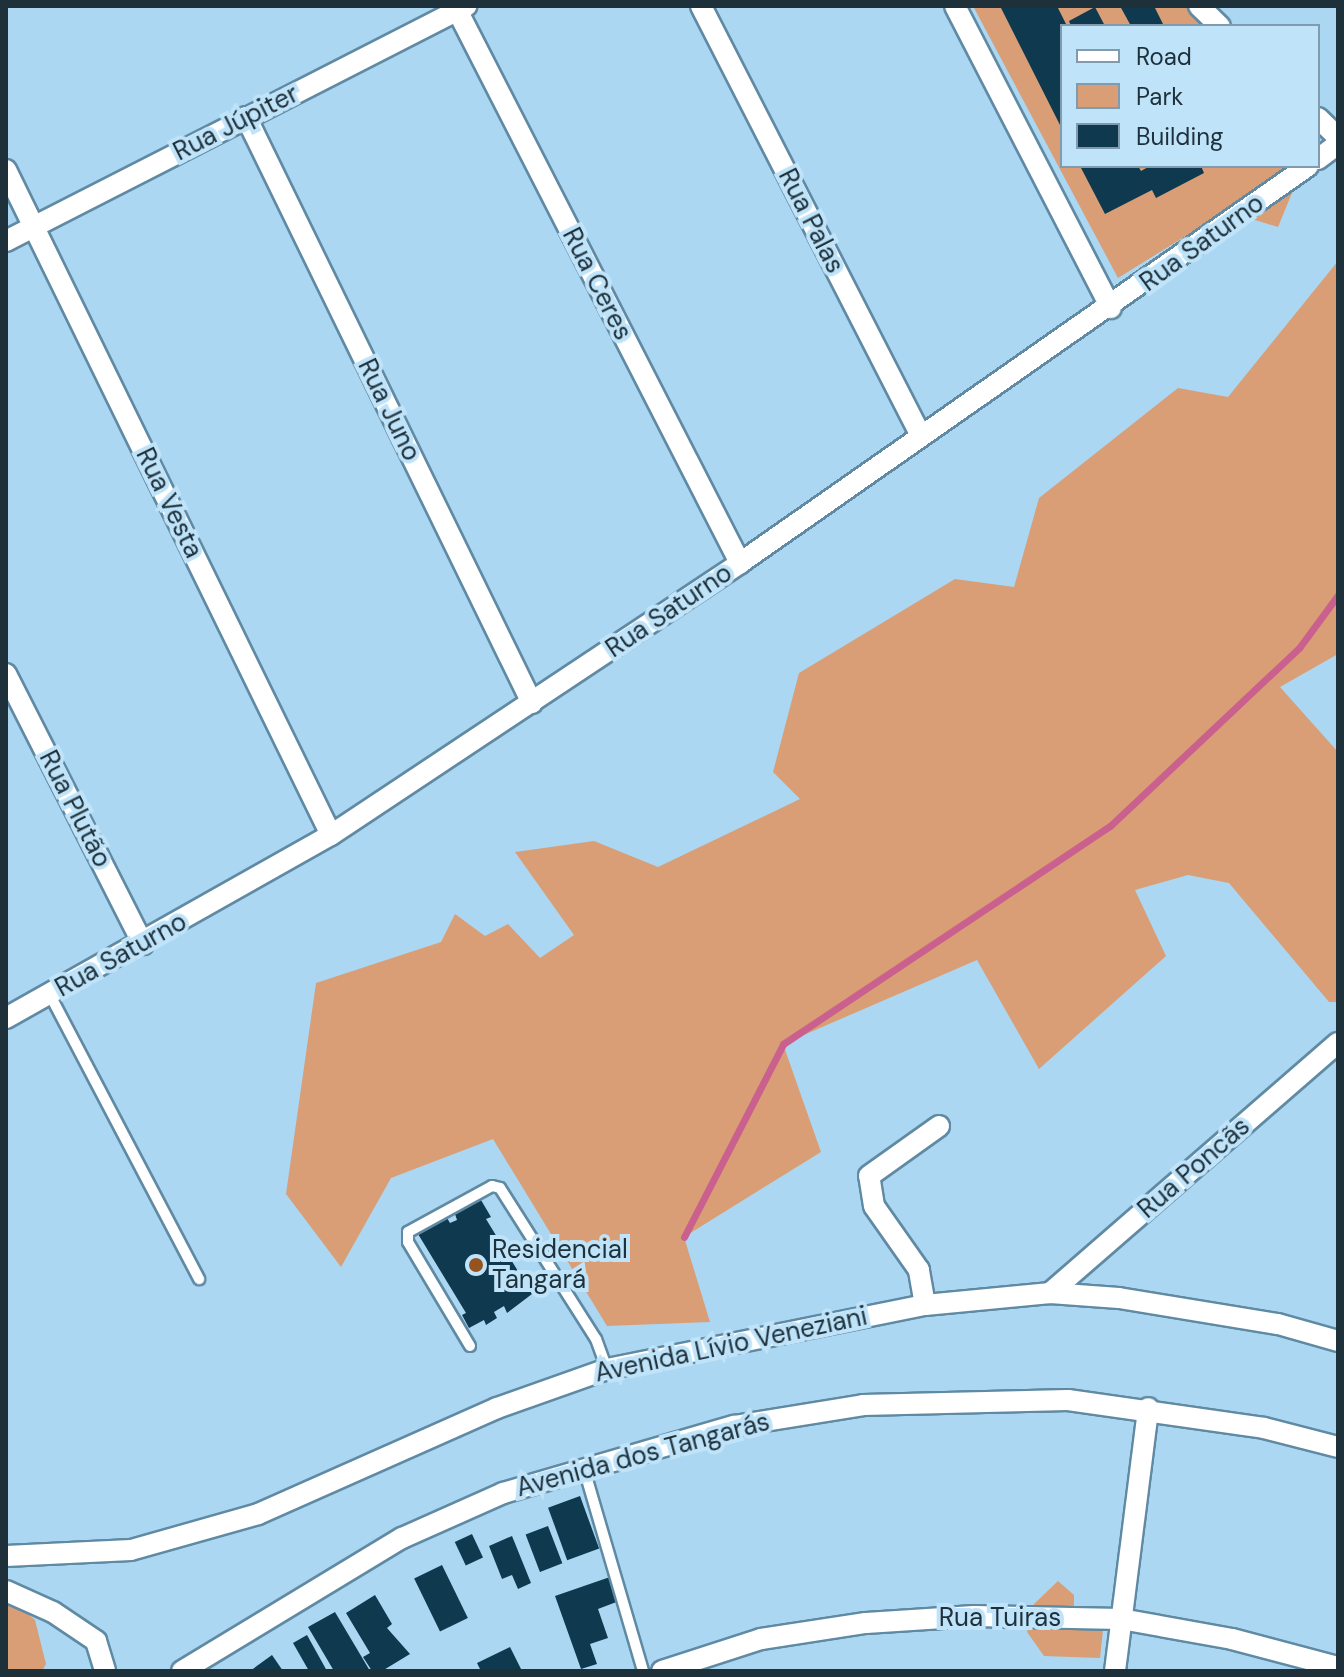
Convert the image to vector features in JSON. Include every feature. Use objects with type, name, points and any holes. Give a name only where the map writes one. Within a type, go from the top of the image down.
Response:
[{"type":"street","name":"Rua Palas","points":[[701,6],[921,436]]},
{"type":"street","points":[[955,6],[1111,308]]},
{"type":"street","points":[[1199,6],[1218,24]]},
{"type":"street","name":"Rua Júpiter","points":[[6,241],[459,7]]},
{"type":"street","name":"Rua Ceres","points":[[459,7],[740,563]]},
{"type":"street","name":"Rua Juno","points":[[246,117],[532,703]]},
{"type":"street","points":[[1320,120],[1338,137]]},
{"type":"street","points":[[1320,158],[1338,144]]},
{"type":"street","name":"Rua Saturno","points":[[6,1018],[143,944],[331,835],[740,563],[1111,308],[1305,168]]},
{"type":"street","name":"Rua Vesta","points":[[6,170],[331,835]]},
{"type":"street","name":"Rua Plutão","points":[[6,674],[143,944]]},
{"type":"street","name":"Rua Poncãs","points":[[1050,1293],[1338,1043]]},
{"type":"street","points":[[925,1305],[919,1270],[874,1206],[869,1176],[939,1126]]},
{"type":"street","name":"Avenida Lívio Veneziani","points":[[6,1556],[131,1550],[258,1514],[497,1408],[607,1369],[925,1305],[1050,1293],[1119,1298],[1278,1324],[1338,1341]]},
{"type":"street","name":"Avenida dos Tangarás","points":[[182,1671],[402,1538],[503,1493],[734,1426],[863,1405],[983,1398],[1148,1408],[1264,1428],[1338,1447]]},
{"type":"street","points":[[1115,1671],[1148,1408]]},
{"type":"street","points":[[6,1591],[53,1612],[96,1641],[105,1671]]},
{"type":"street","name":"Rua Tuiras","points":[[662,1671],[761,1639],[866,1623],[974,1616],[1121,1619],[1232,1639],[1338,1667]]},
{"type":"lane","points":[[50,995],[199,1279]]},
{"type":"lane","points":[[470,1346],[408,1242],[408,1232],[492,1186],[500,1188],[596,1339],[607,1369]]},
{"type":"lane","points":[[584,1468],[643,1671]]},
{"type":"green space","points":[[973,6],[1214,6],[1231,24],[1060,24],[1060,168],[1302,168],[1278,227],[1226,211],[1118,278]]},
{"type":"green space","points":[[1338,261],[1338,654],[1280,687],[1338,752],[1338,1002],[1329,1002],[1229,883],[1188,875],[1135,890],[1166,956],[1039,1069],[977,960],[783,1044],[821,1152],[684,1237],[710,1322],[607,1326],[493,1139],[391,1178],[341,1267],[286,1194],[316,983],[441,942],[455,914],[485,936],[508,924],[540,958],[574,935],[515,852],[594,841],[658,867],[800,799],[773,772],[799,673],[955,579],[1014,587],[1039,498],[1178,388],[1228,397]]},
{"type":"green space","points":[[1058,1581],[1074,1595],[1074,1612],[1103,1630],[1100,1658],[1044,1656],[1027,1632],[1034,1604]]},
{"type":"green space","points":[[6,1595],[35,1620],[46,1664],[42,1671],[6,1671]]},
{"type":"building","points":[[1000,6],[1057,6],[1066,24],[1060,24],[1060,125]]},
{"type":"building","points":[[1120,6],[1154,6],[1163,24],[1130,24]]},
{"type":"building","points":[[1095,7],[1104,24],[1070,24],[1069,21]]},
{"type":"building","points":[[1081,168],[1139,168],[1141,171],[1146,168],[1202,168],[1204,173],[1156,198],[1152,190],[1105,214]]},
{"type":"building","name":"Residencial Tangará","points":[[481,1200],[491,1217],[486,1219],[532,1294],[507,1313],[504,1306],[494,1312],[497,1318],[486,1325],[484,1320],[469,1328],[462,1315],[466,1313],[418,1234],[447,1218],[450,1223],[457,1220],[455,1214]]},
{"type":"building","points":[[580,1496],[599,1549],[567,1560],[548,1508]]},
{"type":"building","points":[[548,1526],[562,1563],[540,1572],[526,1535]]},
{"type":"building","points":[[472,1534],[483,1558],[466,1566],[455,1542]]},
{"type":"building","points":[[512,1536],[531,1583],[518,1589],[512,1575],[502,1579],[489,1546]]},
{"type":"building","points":[[442,1565],[468,1618],[440,1632],[414,1579]]},
{"type":"building","points":[[610,1577],[619,1601],[598,1609],[608,1638],[590,1644],[597,1664],[581,1669],[555,1596]]},
{"type":"building","points":[[375,1595],[392,1624],[387,1628],[410,1654],[382,1671],[372,1671],[363,1657],[370,1653],[346,1613]]},
{"type":"building","points":[[335,1612],[370,1671],[334,1671],[308,1627]]},
{"type":"building","points":[[307,1635],[327,1671],[309,1671],[293,1643]]},
{"type":"building","points":[[510,1647],[522,1671],[481,1671],[477,1663]]},
{"type":"building","points":[[272,1655],[283,1671],[250,1671]]},
{"type":"waterway","points":[[684,1237],[783,1044],[1110,826],[1299,648],[1338,595]]},
{"type":"place","name":"Residencial Tangará","points":[[476,1265]]}]
